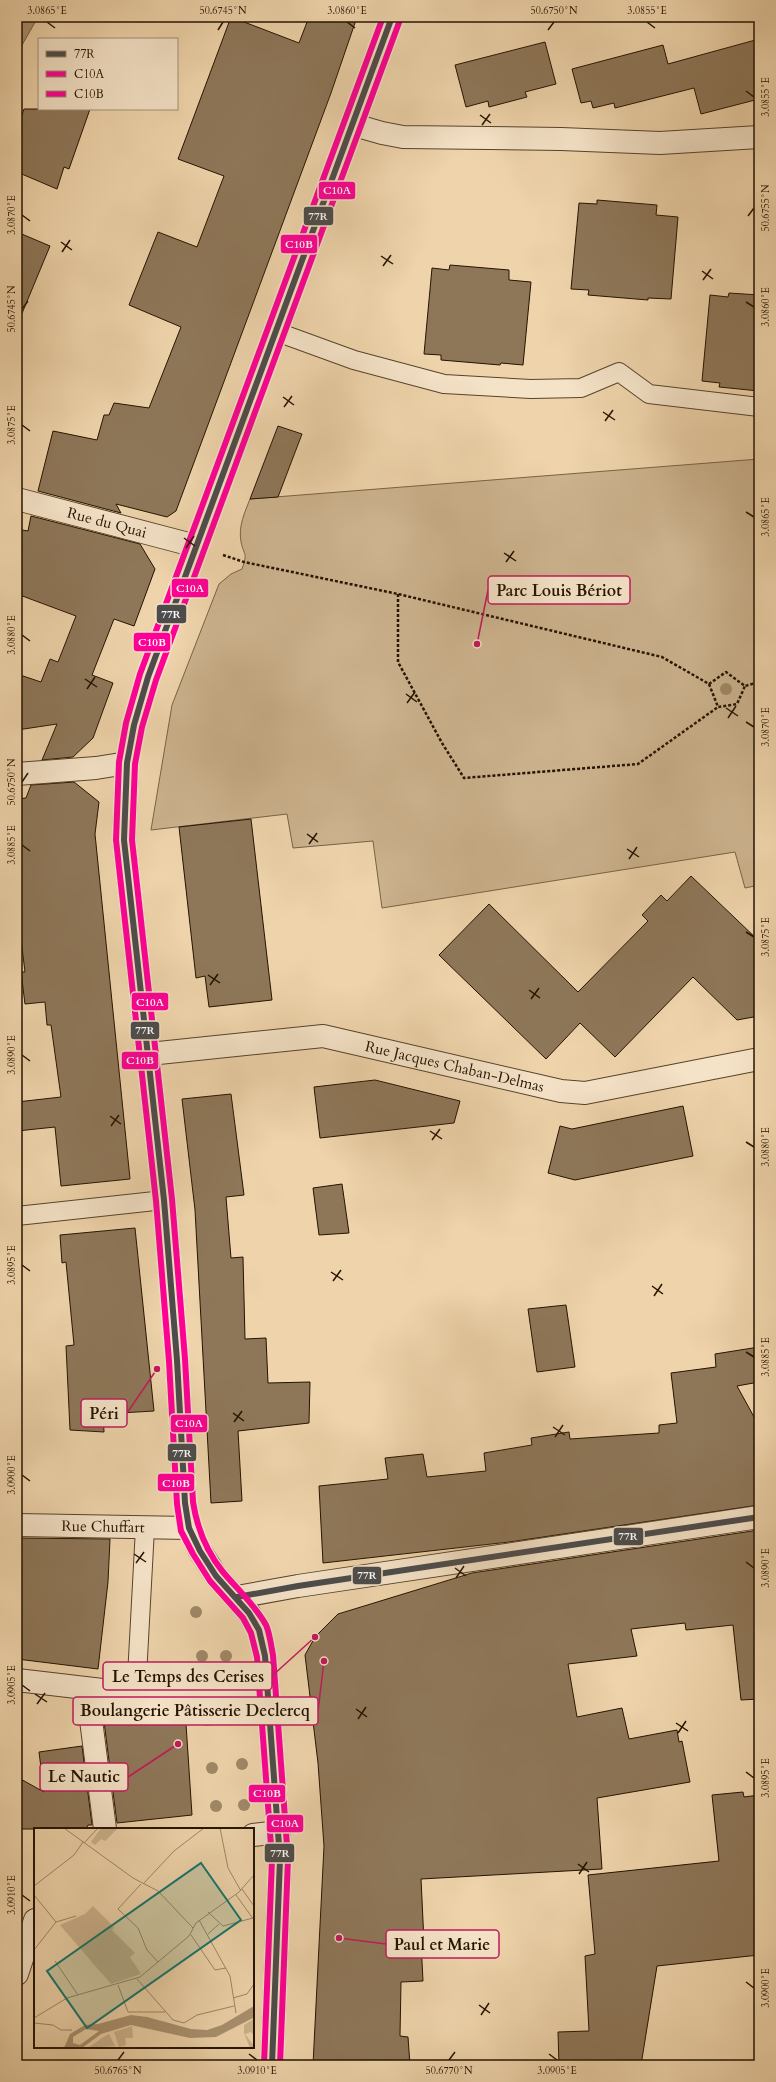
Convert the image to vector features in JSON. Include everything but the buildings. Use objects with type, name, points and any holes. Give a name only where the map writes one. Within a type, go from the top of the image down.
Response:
[{"type":"street","points":[[272,2065],[280,1859],[265,1656],[259,1630],[250,1613],[237,1597],[216,1576],[200,1551],[189,1528],[185,1503],[177,1360],[164,1200],[124,840],[127,763],[140,701],[196,546],[354,125],[392,17]]},
{"type":"street","points":[[354,125],[403,137],[553,139],[660,143],[759,136]]},
{"type":"street","name":"Rue du Quai","points":[[17,499],[196,546]]},
{"type":"street","points":[[17,774],[96,768],[127,763]]},
{"type":"street","name":"Rue Jacques Chaban-Delmas","points":[[148,1054],[323,1036],[561,1092],[585,1093],[759,1059]]},
{"type":"street","points":[[237,1597],[298,1586],[759,1517]]},
{"type":"street","name":"Rue Chuffart","points":[[17,1525],[189,1528]]},
{"type":"street","points":[[17,1680],[179,1699],[268,1694]]},
{"type":"street","points":[[87,1689],[105,1828]]},
{"type":"street","points":[[254,1834],[279,1832]]},
{"type":"street","points":[[17,1974],[34,1923]]},
{"type":"lane","points":[[277,332],[354,360],[444,384],[531,389],[581,388],[619,372],[649,394],[759,407]]},
{"type":"lane","points":[[17,1216],[164,1200]]},
{"type":"lane","points":[[136,1695],[145,1528]]},
{"type":"path","points":[[196,546],[244,562],[398,594],[662,657],[710,684],[718,707]]},
{"type":"path","points":[[398,594],[398,662],[442,743],[464,778],[638,764],[718,707],[737,704],[745,686]]},
{"type":"path","points":[[710,684],[726,672],[745,686]]},
{"type":"path","points":[[745,686],[759,682]]},
{"type":"shaded area","points":[[17,17],[38,17],[17,54]]},
{"type":"shaded area","points":[[759,459],[759,885],[745,888],[735,852],[382,908],[373,841],[293,848],[287,814],[151,830],[172,705],[219,584],[231,574],[242,569],[244,564],[245,554],[241,542],[240,530],[242,519],[250,499]]},
{"type":"transit line","name":"C10B","points":[[264,2065],[272,1859],[257,1657],[251,1633],[243,1618],[210,1581],[181,1531],[177,1504],[169,1361],[156,1201],[116,840],[119,762],[126,723],[140,674],[383,17]]},
{"type":"transit line","name":"77R","points":[[272,2065],[280,1859],[265,1656],[259,1630],[249,1613],[216,1576],[200,1551],[189,1528],[185,1503],[177,1360],[164,1200],[124,840],[127,763],[134,725],[148,677],[392,17]]},
{"type":"transit line","name":"C10A","points":[[280,2065],[288,1859],[273,1655],[266,1625],[262,1618],[252,1604],[223,1572],[207,1547],[197,1521],[193,1502],[185,1359],[172,1199],[132,840],[135,764],[142,727],[156,680],[400,20]]},
{"type":"transit line","name":"77R","points":[[237,1597],[298,1586],[759,1517]]},
{"type":"place","name":"Parc Louis Bériot","points":[[477,644]]},
{"type":"place","name":"Péri","points":[[157,1369]]},
{"type":"place","name":"Le Temps des Cerises","points":[[315,1637]]},
{"type":"place","name":"Boulangerie Pâtisserie Declercq","points":[[324,1661]]},
{"type":"place","name":"Le Nautic","points":[[178,1744]]},
{"type":"place","name":"Paul et Marie","points":[[339,1938]]}]
